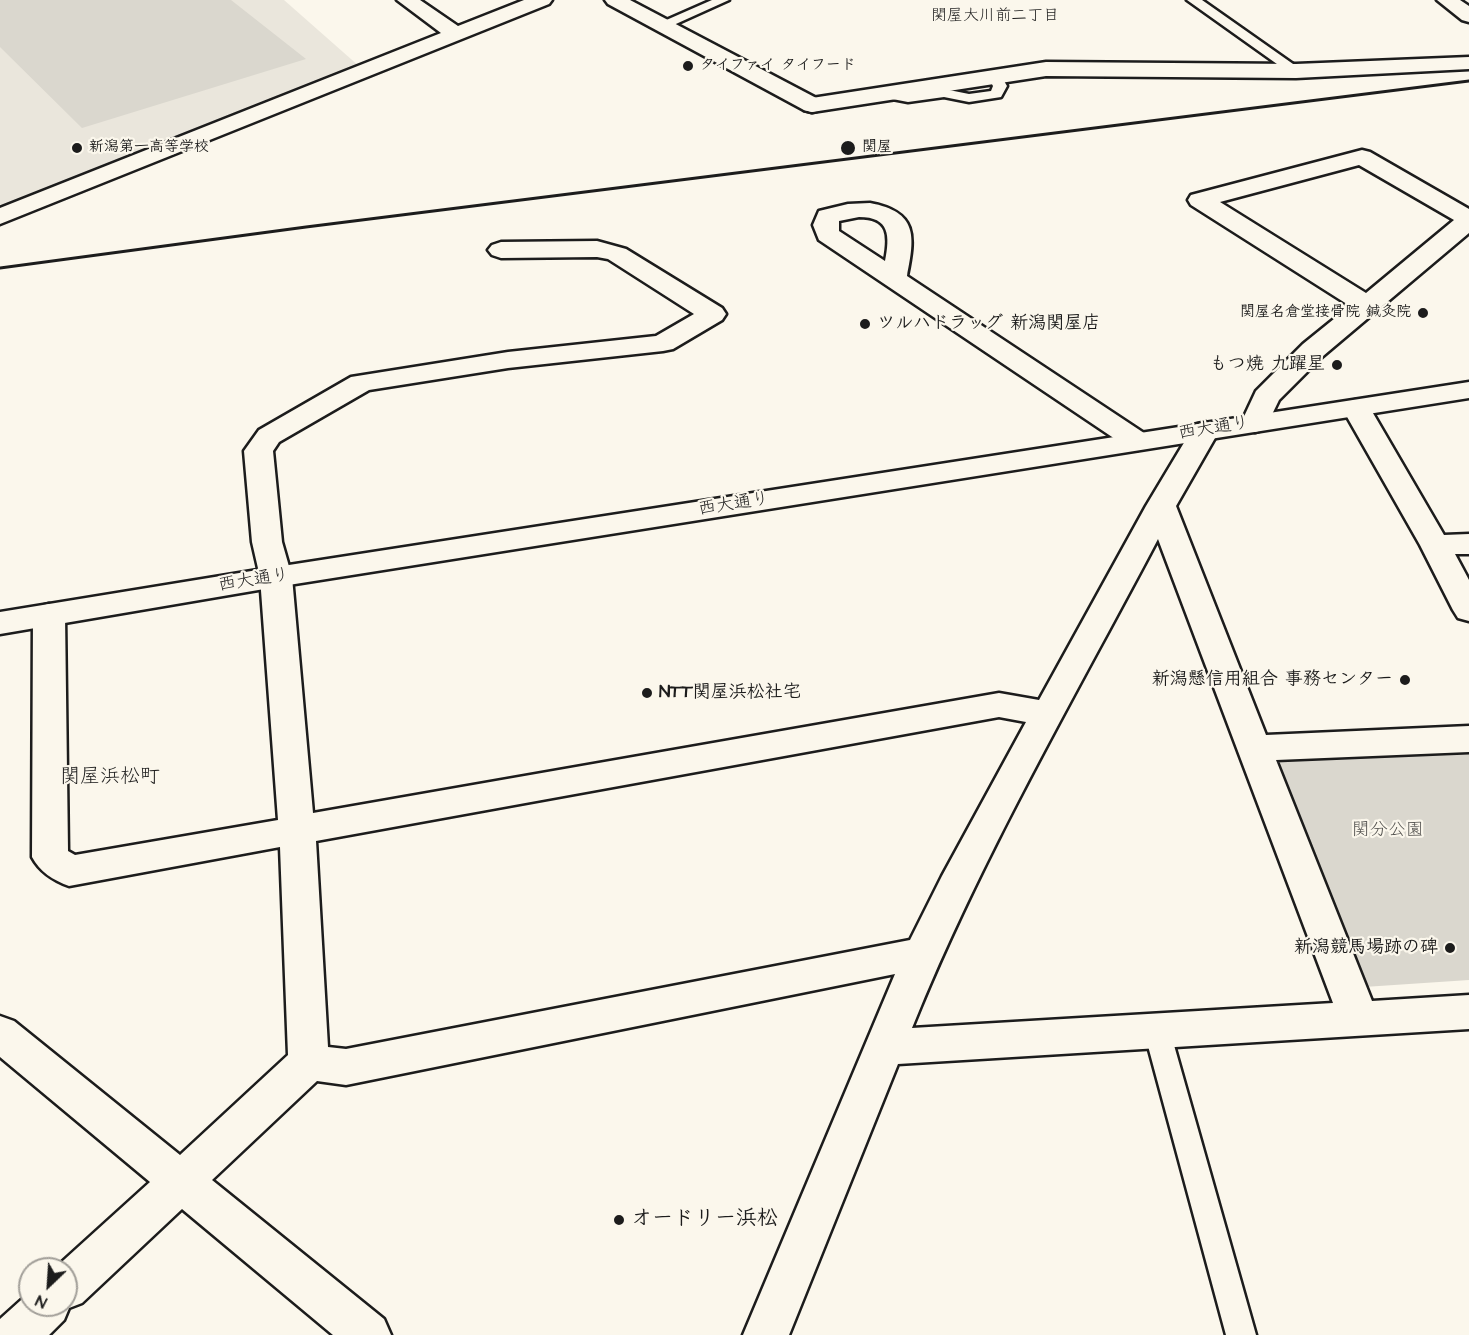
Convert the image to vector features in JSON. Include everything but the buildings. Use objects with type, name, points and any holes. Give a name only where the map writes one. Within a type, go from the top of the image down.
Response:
[{"type":"main road","points":[[407,0],[457,35]]},
{"type":"main road","points":[[0,217],[542,0]]},
{"type":"main road","points":[[615,0],[812,105],[1046,69],[1296,71],[1469,63]]},
{"type":"main road","points":[[1447,0],[1469,16]]},
{"type":"main road","points":[[1255,423],[1266,397],[1313,350],[1367,305],[1469,220],[1362,157],[1200,200],[1367,305]]},
{"type":"main road","points":[[309,1062],[297,832],[276,577],[267,542],[258,451],[269,436],[361,383],[508,360],[663,343],[713,314],[617,254],[597,249],[501,250]]},
{"type":"main road","points":[[894,277],[1137,441]]},
{"type":"main road","name":"西大通り","points":[[0,623],[276,577],[1469,390]]},
{"type":"main road","points":[[1356,408],[1435,545],[1469,610]]},
{"type":"main road","points":[[766,1335],[923,953],[955,886],[1161,506],[1205,431]]},
{"type":"main road","points":[[1161,506],[1359,1018]]},
{"type":"main road","points":[[1435,545],[1469,544]]},
{"type":"main road","points":[[49,615],[50,857],[69,871],[999,705],[1047,714]]},
{"type":"main road","points":[[1254,748],[1469,739]]},
{"type":"main road","points":[[309,1062],[346,1067],[923,953]]},
{"type":"main road","points":[[886,1047],[1469,1012]]},
{"type":"main road","points":[[0,1033],[368,1335]]},
{"type":"main road","points":[[78,1277],[309,1062]]},
{"type":"main road","points":[[16,1335],[35,1317]]},
{"type":"lane","points":[[662,25],[723,0]]},
{"type":"lane","points":[[1193,0],[1296,71]]},
{"type":"lane","points":[[1157,1031],[1241,1335]]},
{"type":"shaded area","name":"新潟第一高等学校","points":[[0,0],[284,0],[360,67],[0,210]]},
{"type":"green space","points":[[0,0],[231,0],[306,59],[82,128],[0,47]]},
{"type":"green space","name":"関分公園","points":[[1469,745],[1469,980],[1364,987],[1272,756]]},
{"type":"railway","points":[[0,268],[306,227],[1469,81]]},
{"type":"place","name":"タイファイ タイフード","points":[[688,66]]},
{"type":"place","name":"新潟第一高等学校","points":[[77,148]]},
{"type":"place","name":"関屋","points":[[848,148]]},
{"type":"place","name":"関屋名倉堂接骨院 鍼灸院","points":[[1423,313]]},
{"type":"place","name":"ツルハドラッグ 新潟関屋店","points":[[865,324]]},
{"type":"place","name":"もつ焼 九躍星","points":[[1337,365]]},
{"type":"place","name":"新潟懸信用組合 事務センター","points":[[1405,680]]},
{"type":"place","name":"NTT関屋浜松社宅","points":[[647,693]]},
{"type":"place","name":"新潟競馬場跡の碑","points":[[1450,948]]},
{"type":"place","name":"オードリー浜松","points":[[619,1220]]},
{"type":"district","name":"関屋大川前二丁目","points":[[995,17]]},
{"type":"district","name":"関屋浜松町","points":[[110,778]]}]
